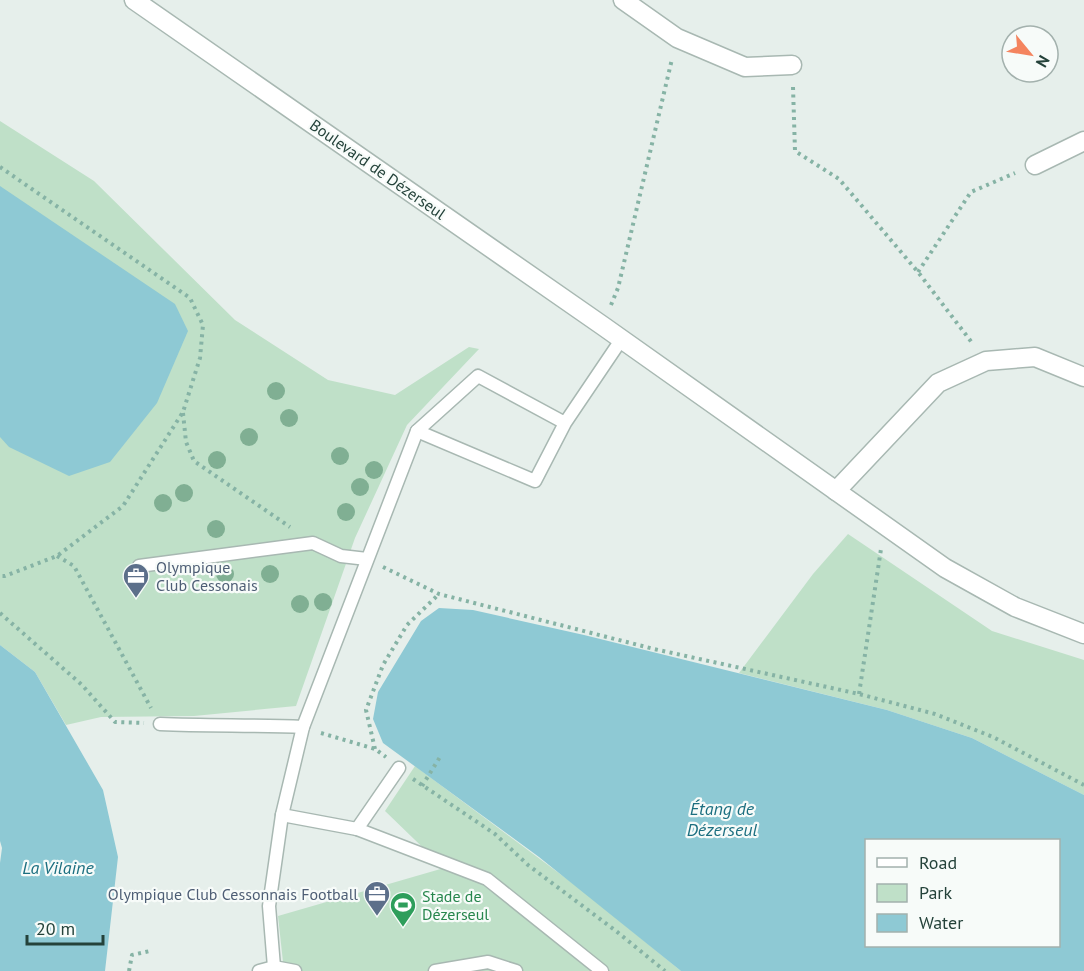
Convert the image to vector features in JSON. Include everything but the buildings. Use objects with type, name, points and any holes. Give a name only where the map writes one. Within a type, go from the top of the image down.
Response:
[{"type":"street","name":"Boulevard de Dézerseul","points":[[134,0],[603,326],[945,568],[1005,601],[1084,634]]},
{"type":"street","points":[[623,0],[677,38],[745,67],[792,65]]},
{"type":"street","points":[[1035,165],[1084,141]]},
{"type":"street","points":[[836,491],[938,383],[986,361],[1035,357],[1084,377]]},
{"type":"lane","points":[[417,431],[535,481],[565,423],[621,340]]},
{"type":"lane","points":[[274,967],[269,906],[282,815],[303,727],[417,431],[478,376],[565,423]]},
{"type":"lane","points":[[139,566],[313,543],[341,556],[367,559]]},
{"type":"lane","points":[[160,724],[303,727]]},
{"type":"lane","points":[[357,829],[399,768]]},
{"type":"lane","points":[[282,815],[357,829],[487,879],[603,971]]},
{"type":"lane","points":[[435,971],[488,962],[516,971]]},
{"type":"lane","points":[[259,971],[274,967],[295,971]]},
{"type":"path","points":[[603,326],[618,288],[677,38]]},
{"type":"path","points":[[792,65],[795,151],[839,179],[918,272],[986,361]]},
{"type":"path","points":[[918,272],[971,192],[1035,165]]},
{"type":"path","points":[[0,167],[190,298],[203,325],[200,358],[183,412],[123,506],[57,556],[0,576]]},
{"type":"path","points":[[183,412],[186,442],[194,461],[313,543]]},
{"type":"path","points":[[859,693],[885,524]]},
{"type":"path","points":[[57,556],[74,566],[160,724]]},
{"type":"path","points":[[367,559],[439,594],[654,649],[859,693],[935,714],[993,737],[1084,785]]},
{"type":"path","points":[[375,749],[366,710],[383,665],[407,625],[439,594]]},
{"type":"path","points":[[0,614],[82,685],[115,722],[160,724]]},
{"type":"path","points":[[303,727],[375,749],[422,786],[495,834],[528,865],[665,971]]},
{"type":"path","points":[[422,786],[440,758]]},
{"type":"path","points":[[129,971],[132,955],[150,951]]},
{"type":"green space","points":[[0,121],[94,181],[235,320],[328,380],[395,395],[469,347],[479,349],[407,425],[355,538],[296,706],[194,716],[101,717],[66,725],[35,672],[0,645]]},
{"type":"green space","points":[[848,534],[992,631],[1084,660],[1084,795],[972,738],[887,710],[739,673],[813,574]]},
{"type":"green space","points":[[415,766],[583,891],[681,971],[284,971],[278,916],[444,868],[385,811]]},
{"type":"water","points":[[0,186],[175,304],[188,331],[157,403],[110,462],[69,476],[9,447],[0,437]]},
{"type":"water","name":"Étang de Dézerseul","points":[[439,608],[473,610],[887,710],[972,738],[1084,795],[1084,971],[681,971],[539,857],[383,743],[373,719],[378,692],[421,621]]},
{"type":"water","name":"La Vilaine","points":[[0,645],[35,672],[103,790],[118,857],[105,971],[0,971],[2,848],[0,841]]},
{"type":"place","name":"Olympique Club Cessonais","points":[[136,599]]},
{"type":"place","name":"Olympique Club Cessonnais Football","points":[[377,917]]},
{"type":"place","name":"Stade de Dézerseul","points":[[403,928]]}]
